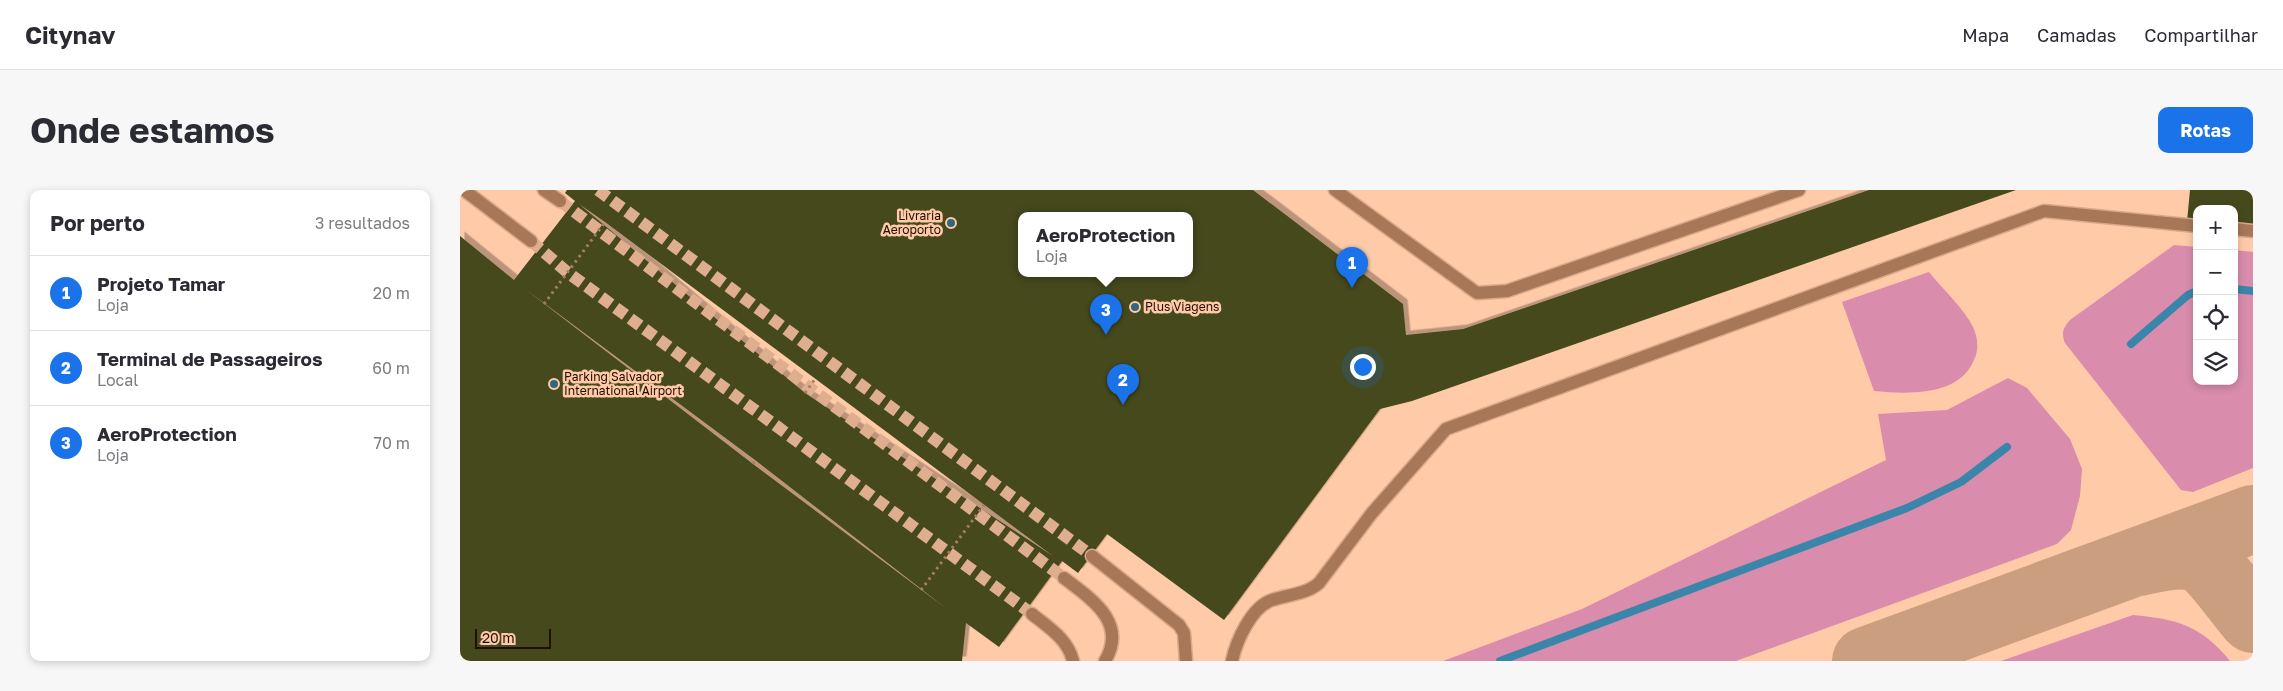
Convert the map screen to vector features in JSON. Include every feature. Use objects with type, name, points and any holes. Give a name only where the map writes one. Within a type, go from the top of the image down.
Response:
[{"type":"lane","points":[[464,190],[531,241]]},
{"type":"lane","points":[[544,190],[560,201]]},
{"type":"lane","points":[[1335,190],[1477,293],[1507,291],[1799,190]]},
{"type":"lane","points":[[1232,661],[1238,638],[1261,607],[1270,601],[1309,590],[1319,583],[1372,513],[1446,429],[2044,212],[2193,226]]},
{"type":"lane","points":[[2238,230],[2253,231]]},
{"type":"lane","points":[[1092,556],[1179,625],[1184,633],[1186,661]]},
{"type":"lane","points":[[1064,578],[1097,604],[1108,620],[1112,639],[1105,661]]},
{"type":"lane","points":[[1032,614],[1060,637],[1071,653],[1073,661]]},
{"type":"path","points":[[544,304],[605,222]]},
{"type":"path","points":[[804,393],[815,379]]},
{"type":"path","points":[[752,464],[755,460]]},
{"type":"path","points":[[921,590],[984,506]]},
{"type":"shaded area","points":[[2174,245],[2193,247],[2193,385],[2238,385],[2238,250],[2253,252],[2253,468],[2193,492],[2181,490],[2065,343],[2063,336],[2064,328],[2070,320]]},
{"type":"shaded area","points":[[1929,272],[1959,306],[1973,327],[1977,344],[1974,360],[1967,372],[1957,381],[1944,387],[1901,393],[1874,391],[1842,302]]},
{"type":"shaded area","points":[[2008,378],[2027,388],[2070,439],[2082,469],[2080,496],[2071,530],[2057,544],[1736,661],[1443,661],[1582,609],[1886,460],[1878,414],[1947,410]]},
{"type":"shaded area","points":[[2133,615],[2162,619],[2187,626],[2209,639],[2230,661],[2001,661]]},
{"type":"building","points":[[567,190],[1253,190],[1403,304],[1406,335],[1463,329],[1869,190],[2016,190],[1412,401],[1380,409],[1224,620],[1107,534],[1078,573],[1062,561],[999,647],[966,623],[962,661],[460,661],[460,236],[514,280],[575,201],[565,193]],"holes":[[[579,204],[605,222],[1053,556],[805,393]],[[525,289],[755,460],[947,609],[753,464]]]},
{"type":"building","points":[[2190,190],[2253,190],[2253,227],[2238,226],[2238,205],[2193,205],[2193,223],[2187,222]]},
{"type":"waterway","points":[[2238,289],[2253,291]]},
{"type":"waterway","points":[[2131,344],[2193,293]]},
{"type":"waterway","points":[[1500,661],[1907,508],[1961,482],[2007,447]]},
{"type":"taxiway","points":[[1866,661],[2253,519]]},
{"type":"taxiway","points":[[2139,562],[2162,557],[2179,556],[2195,557],[2202,560],[2220,578],[2253,619]]},
{"type":"tunnel","points":[[598,190],[1092,556]]},
{"type":"tunnel","points":[[560,201],[1064,578]]},
{"type":"tunnel","points":[[531,241],[567,272],[1032,614]]},
{"type":"place","name":"Livraria Aeroporto","points":[[951,223]]},
{"type":"place","name":"Projeto Tamar","points":[[1352,288]]},
{"type":"place","name":"Plus Viagens","points":[[1135,307]]},
{"type":"place","name":"AeroProtection","points":[[1106,335]]},
{"type":"place","name":"Parking Salvador International Airport","points":[[554,384]]},
{"type":"place","name":"Terminal de Passageiros","points":[[1123,405]]}]
